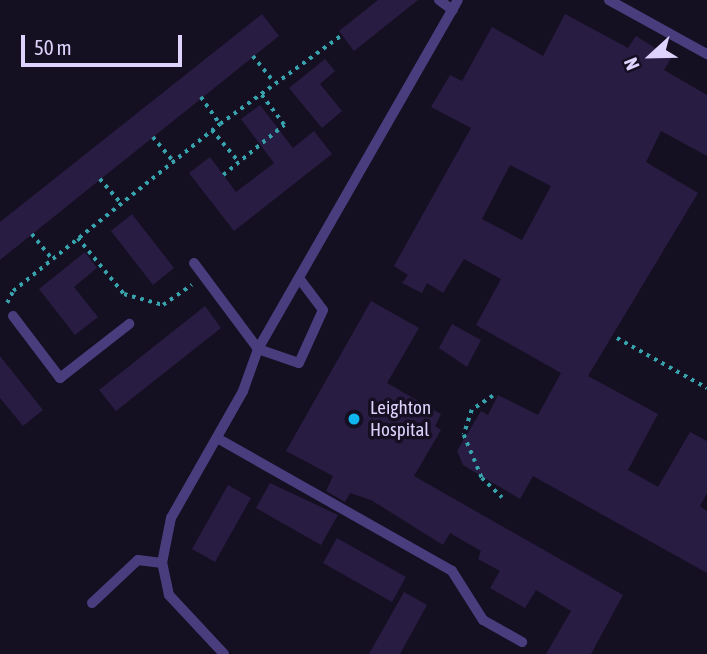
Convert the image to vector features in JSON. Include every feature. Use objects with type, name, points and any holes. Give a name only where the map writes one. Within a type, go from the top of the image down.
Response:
[{"type":"lane","points":[[439,0],[453,10]]},
{"type":"lane","points":[[224,654],[169,595],[162,563],[171,518],[217,438],[258,349],[458,0]]},
{"type":"lane","points":[[609,0],[707,54]]},
{"type":"lane","points":[[194,263],[258,349],[299,363],[323,310],[300,279]]},
{"type":"lane","points":[[13,316],[60,378],[130,324]]},
{"type":"lane","points":[[217,438],[452,571],[483,620],[522,642]]},
{"type":"lane","points":[[92,603],[138,560],[162,563]]},
{"type":"path","points":[[1,313],[13,290],[173,160],[273,81],[342,36]]},
{"type":"path","points":[[253,56],[273,81]]},
{"type":"path","points":[[223,175],[284,125],[259,92]]},
{"type":"path","points":[[201,97],[219,124]]},
{"type":"path","points":[[212,130],[239,162]]},
{"type":"path","points":[[153,136],[173,160]]},
{"type":"path","points":[[100,179],[121,203]]},
{"type":"path","points":[[32,234],[52,259]]},
{"type":"path","points":[[78,238],[124,294],[163,305],[204,276]]},
{"type":"path","points":[[617,338],[707,388]]},
{"type":"path","points":[[493,396],[472,410],[464,435],[482,478],[502,496]]},
{"type":"building","points":[[378,0],[418,0],[354,51],[339,31]]},
{"type":"building","points":[[262,14],[279,36],[0,260],[0,222]]},
{"type":"building","points":[[565,14],[628,48],[636,36],[671,58],[664,70],[707,95],[707,156],[661,131],[646,162],[698,193],[588,376],[658,414],[628,470],[658,487],[690,432],[707,441],[707,493],[700,506],[707,511],[707,573],[533,476],[520,499],[463,465],[457,451],[481,411],[488,415],[498,395],[538,415],[561,373],[476,325],[501,279],[464,259],[443,293],[427,283],[422,293],[402,283],[408,275],[394,266],[471,128],[431,107],[450,75],[462,81],[492,27],[543,56]],"holes":[[[510,165],[551,186],[522,240],[482,219]]]},
{"type":"building","points":[[325,59],[335,71],[320,84],[342,111],[322,128],[289,88]]},
{"type":"building","points":[[260,105],[293,148],[314,131],[332,154],[234,231],[189,173],[210,157],[236,192],[274,163],[241,119]]},
{"type":"building","points":[[132,214],[174,268],[153,285],[111,231]]},
{"type":"building","points":[[85,252],[97,268],[74,287],[98,317],[75,335],[39,289]]},
{"type":"building","points":[[371,301],[419,328],[387,383],[441,414],[435,426],[441,430],[414,476],[623,595],[591,654],[546,654],[571,611],[536,590],[525,608],[490,588],[500,571],[478,559],[481,551],[450,533],[443,545],[371,500],[350,493],[345,502],[326,491],[333,476],[286,451]]},
{"type":"building","points":[[205,306],[221,328],[116,411],[99,390]]},
{"type":"building","points":[[452,324],[481,340],[467,367],[439,348]]},
{"type":"building","points":[[0,356],[43,410],[23,426],[0,398]]},
{"type":"building","points":[[270,483],[338,515],[321,545],[256,508]]},
{"type":"building","points":[[228,485],[251,498],[215,562],[192,549]]},
{"type":"building","points":[[337,538],[406,577],[392,602],[323,563]]},
{"type":"building","points":[[404,592],[427,605],[400,654],[369,654]]},
{"type":"place","name":"Leighton Hospital","points":[[354,419]]}]
